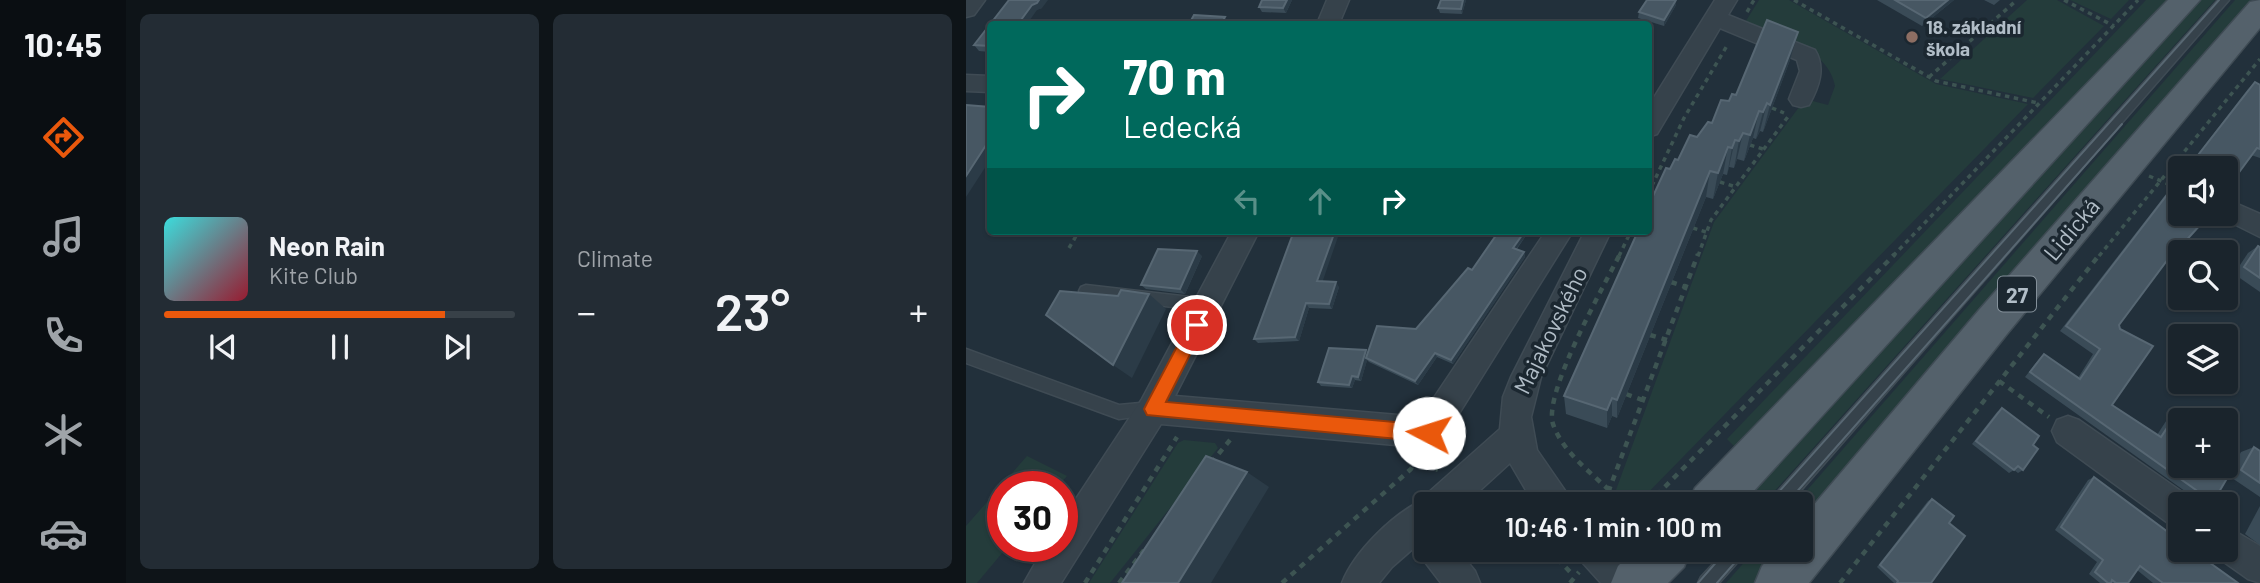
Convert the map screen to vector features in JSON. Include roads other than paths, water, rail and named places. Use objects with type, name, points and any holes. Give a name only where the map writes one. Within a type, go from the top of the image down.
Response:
[{"type":"main road","points":[[1721,492],[2185,0]]},
{"type":"main road","name":"Lidická","points":[[1779,583],[1993,322],[2260,9]]},
{"type":"main road","points":[[1635,583],[1655,562]]},
{"type":"street","points":[[966,10],[974,0]]},
{"type":"street","points":[[1329,21],[1338,0]]},
{"type":"street","points":[[1652,121],[1721,9],[1739,26],[1807,55],[1811,71],[1795,108]]},
{"type":"street","points":[[966,83],[987,84]]},
{"type":"street","points":[[2238,215],[2260,226]]},
{"type":"street","points":[[1041,583],[1153,409],[1243,235]]},
{"type":"street","name":"Majakovského","points":[[1153,409],[1429,433],[1557,235]]},
{"type":"street","name":"Majakovského","points":[[1545,492],[1526,467],[1516,436],[1516,401],[1527,371],[1596,235]]},
{"type":"street","points":[[2068,431],[2168,502]]},
{"type":"street","points":[[1462,492],[1516,436]]},
{"type":"street","points":[[1359,583],[1364,572],[1386,550],[1414,534]]},
{"type":"street","points":[[2238,551],[2260,567]]},
{"type":"street","points":[[1450,562],[1463,583]]},
{"type":"street","points":[[1584,563],[1625,583]]},
{"type":"lane","name":"Lidická","points":[[1789,492],[2224,0]]},
{"type":"lane","points":[[1086,291],[1208,305]]},
{"type":"lane","points":[[966,356],[1119,412],[1153,409]]},
{"type":"lane","points":[[1707,583],[1726,562]]},
{"type":"tram line","points":[[1779,492],[2219,0]]},
{"type":"tram line","points":[[1797,492],[2122,124]]},
{"type":"tram line","points":[[1698,583],[1716,562]]},
{"type":"tram line","points":[[1717,583],[1735,562]]},
{"type":"place","name":"18. základní škola","points":[[1912,37]]}]
